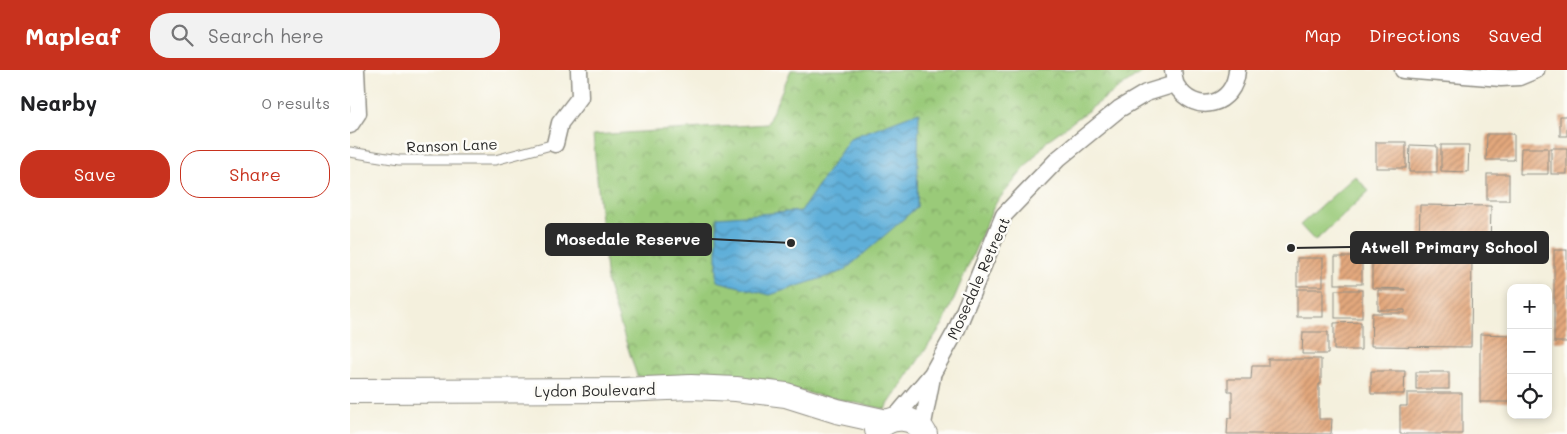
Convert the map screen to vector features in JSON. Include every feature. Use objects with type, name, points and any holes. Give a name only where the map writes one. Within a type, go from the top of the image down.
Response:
[{"type":"street","points":[[350,125],[358,113],[356,70]]},
{"type":"street","points":[[555,144],[560,123],[580,97],[579,70]]},
{"type":"street","points":[[1174,77],[1185,97],[1203,104],[1213,103],[1226,97],[1232,90],[1237,80],[1238,70]]},
{"type":"street","points":[[1403,70],[1501,78],[1519,77],[1536,70]]},
{"type":"street","name":"Mosedale Retreat","points":[[885,425],[932,374],[956,331],[1004,215],[1059,158],[1119,108],[1174,77]]},
{"type":"street","name":"Mosedale Retreat","points":[[923,431],[932,374]]},
{"type":"street","name":"Lydon Boulevard","points":[[350,391],[612,390],[691,387],[736,389],[786,395],[885,425],[909,420],[923,431]]},
{"type":"street","points":[[837,411],[856,434]]},
{"type":"lane","name":"Ranson Lane","points":[[350,152],[399,160],[495,160],[555,144]]},
{"type":"green space","points":[[791,70],[1146,70],[1048,140],[995,204],[943,324],[885,409],[769,385],[637,376],[607,283],[593,135],[767,124]]},
{"type":"green space","points":[[1355,176],[1369,191],[1315,241],[1300,225]]},
{"type":"water","points":[[919,112],[917,207],[844,271],[770,295],[717,281],[717,217],[801,211],[850,138]]},
{"type":"building","points":[[1560,116],[1567,116],[1567,136],[1560,136]]},
{"type":"building","points":[[1487,134],[1514,134],[1514,160],[1486,160]]},
{"type":"building","points":[[1376,142],[1406,142],[1406,168],[1376,168]]},
{"type":"building","points":[[1410,145],[1437,146],[1437,172],[1409,172]]},
{"type":"building","points":[[1441,145],[1469,145],[1468,172],[1441,171]]},
{"type":"building","points":[[1521,148],[1548,148],[1548,174],[1520,174]]},
{"type":"building","points":[[1551,148],[1567,148],[1567,174],[1551,174]]},
{"type":"building","points":[[1487,174],[1509,174],[1509,200],[1487,200]]},
{"type":"building","points":[[1420,205],[1491,206],[1490,249],[1419,248]]},
{"type":"building","points":[[1554,250],[1567,250],[1567,342],[1554,342]]},
{"type":"building","points":[[1372,255],[1472,256],[1471,347],[1371,346],[1372,313],[1405,313],[1405,310],[1378,310],[1378,290],[1405,289],[1372,288]]},
{"type":"building","points":[[1335,257],[1362,257],[1362,284],[1335,284]]},
{"type":"building","points":[[1297,258],[1323,258],[1323,286],[1297,286]]},
{"type":"building","points":[[1297,289],[1323,289],[1323,317],[1297,317]]},
{"type":"building","points":[[1335,290],[1362,290],[1362,318],[1335,318]]},
{"type":"building","points":[[1361,322],[1361,350],[1334,350],[1334,323]]},
{"type":"building","points":[[1303,332],[1328,332],[1328,354],[1302,354]]},
{"type":"building","points":[[1480,334],[1507,335],[1507,402],[1480,402]]},
{"type":"building","points":[[1268,359],[1321,359],[1319,419],[1332,419],[1331,434],[1227,434],[1228,418],[1232,418],[1232,391],[1228,391],[1228,379],[1251,379],[1252,366],[1268,366]]},
{"type":"building","points":[[1371,371],[1405,371],[1404,394],[1371,394]]},
{"type":"building","points":[[1416,372],[1449,372],[1449,389],[1416,389]]},
{"type":"building","points":[[1407,393],[1462,393],[1462,434],[1400,434],[1400,406],[1407,406]]},
{"type":"place","name":"Mosedale Reserve","points":[[791,243]]},
{"type":"place","name":"Atwell Primary School","points":[[1291,248]]}]
